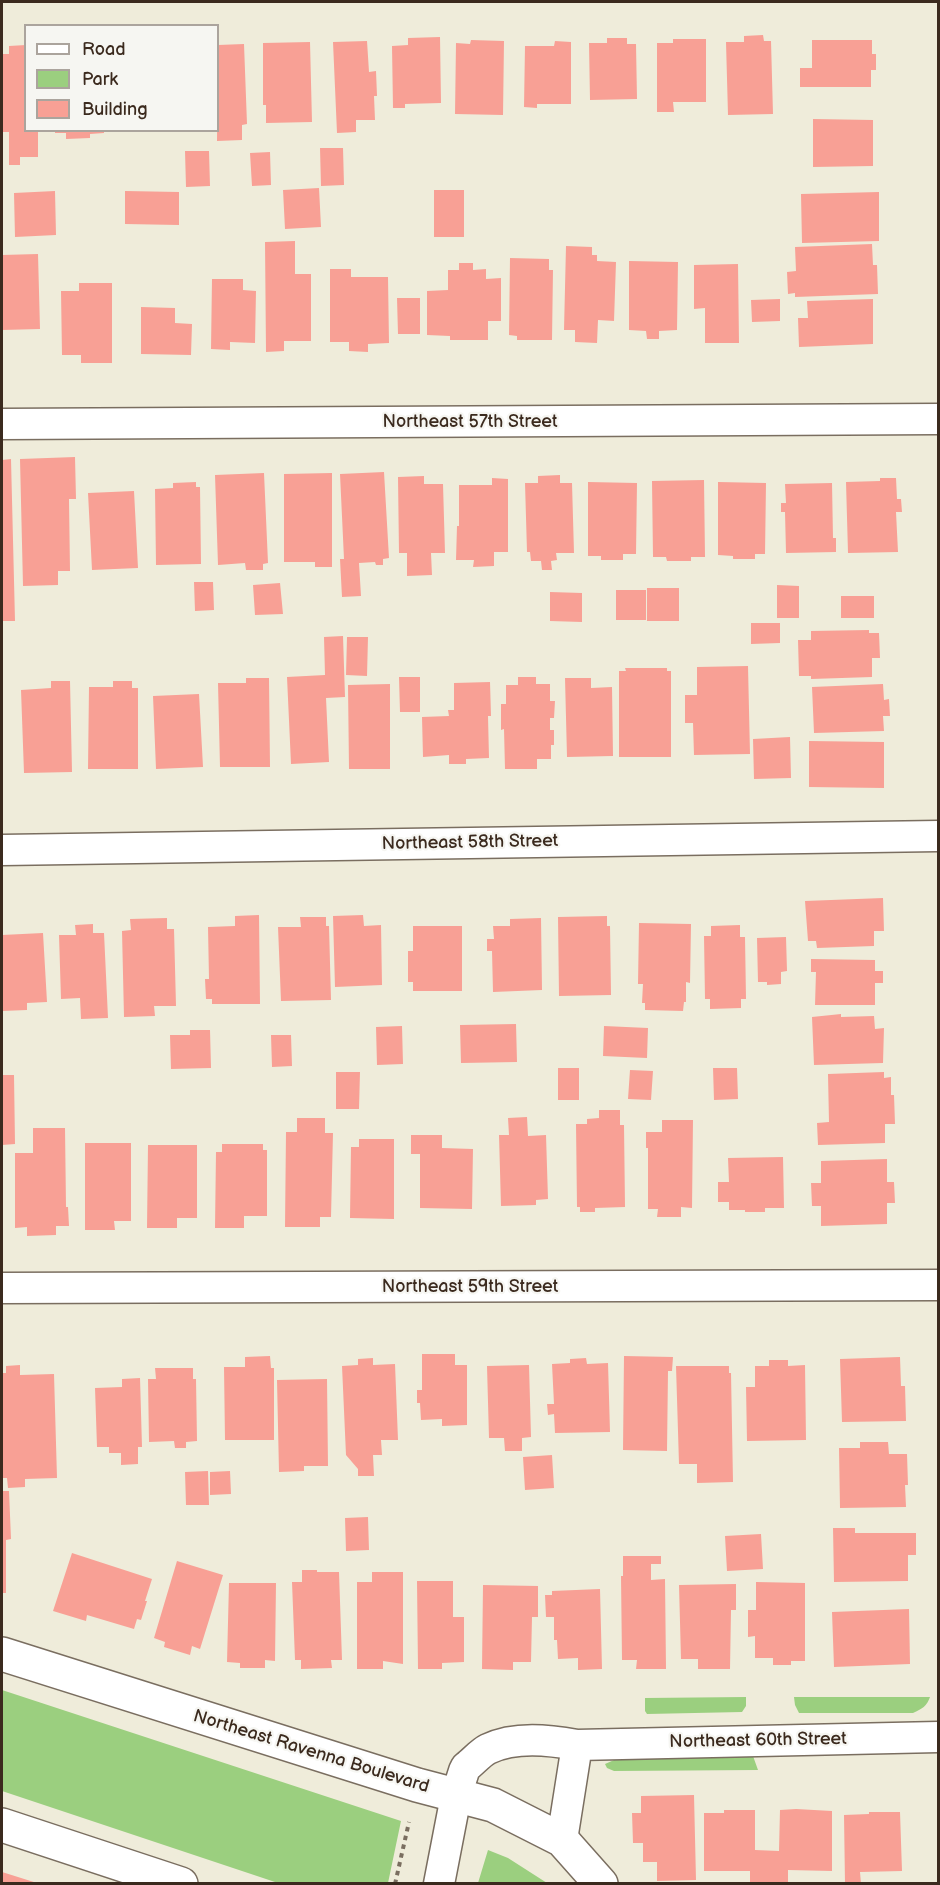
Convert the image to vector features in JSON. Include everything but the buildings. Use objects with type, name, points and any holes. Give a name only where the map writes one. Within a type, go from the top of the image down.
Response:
[{"type":"main road","name":"Northeast Ravenna Boulevard","points":[[2,1654],[456,1796],[493,1805],[562,1840],[601,1884]]},
{"type":"main road","points":[[2,1825],[181,1884]]},
{"type":"street","name":"Northeast 57th Street","points":[[2,424],[939,419]]},
{"type":"street","name":"Northeast 58th Street","points":[[2,850],[939,836]]},
{"type":"street","name":"Northeast 59th Street","points":[[2,1288],[939,1286]]},
{"type":"street","name":"Northeast 60th Street","points":[[439,1884],[456,1796],[466,1767],[488,1749],[517,1741],[546,1739],[577,1745],[939,1737]]},
{"type":"street","points":[[562,1840],[577,1745]]},
{"type":"path","points":[[395,1884],[410,1822]]},
{"type":"green space","points":[[2,1690],[401,1821],[388,1883],[278,1883],[2,1791]]},
{"type":"green space","points":[[746,1697],[746,1706],[742,1712],[647,1714],[645,1711],[645,1698]]},
{"type":"green space","points":[[794,1697],[930,1697],[924,1707],[913,1713],[799,1713]]},
{"type":"green space","points":[[753,1756],[758,1770],[614,1771],[607,1768],[605,1764],[621,1757]]},
{"type":"green space","points":[[488,1850],[508,1858],[547,1883],[478,1883]]}]
